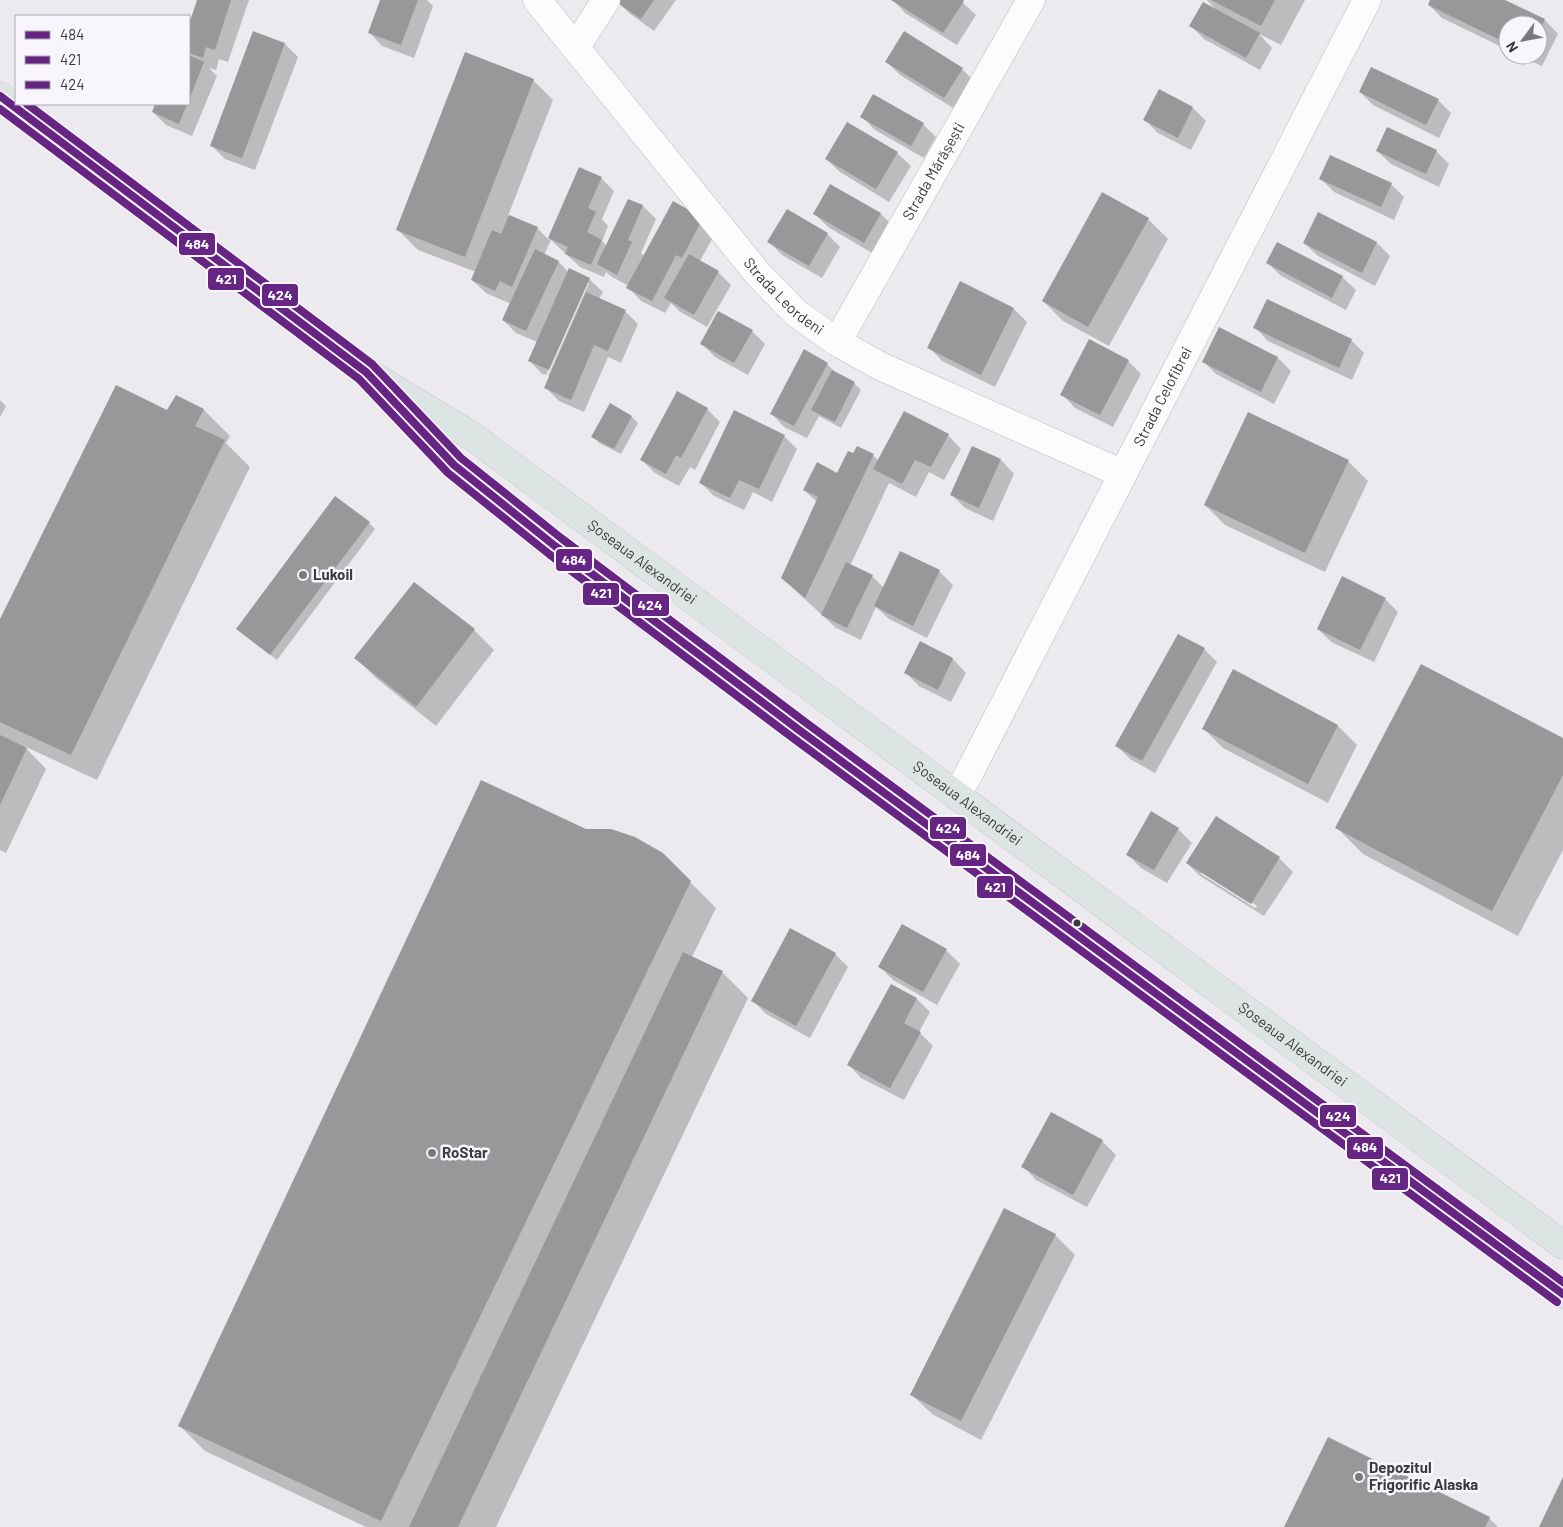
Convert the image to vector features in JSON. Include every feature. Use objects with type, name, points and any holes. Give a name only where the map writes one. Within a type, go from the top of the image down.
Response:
[{"type":"main road","name":"Șoseaua Alexandriei","points":[[0,96],[366,372],[472,436],[1563,1245]]},
{"type":"main road","name":"Șoseaua Alexandriei","points":[[366,372],[454,465],[570,558],[1262,1073],[1563,1294]]},
{"type":"street","name":"Strada Leordeni","points":[[537,0],[758,274],[796,313],[837,342],[880,366],[1123,474]]},
{"type":"street","points":[[576,47],[606,0]]},
{"type":"street","name":"Strada Mărășești","points":[[837,342],[1031,0]]},
{"type":"street","name":"Strada Celofibrei","points":[[956,794],[1367,0]]},
{"type":"building","points":[[197,0],[231,0],[215,50],[206,47],[203,58],[190,53],[190,21]]},
{"type":"building","points":[[380,0],[418,0],[401,45],[368,33]]},
{"type":"building","points":[[613,0],[654,0],[641,19]]},
{"type":"building","points":[[891,0],[963,0],[964,1],[943,33]]},
{"type":"building","points":[[1211,0],[1275,0],[1261,26]]},
{"type":"building","points":[[1430,0],[1505,0],[1537,15],[1498,15],[1498,39],[1428,5]]},
{"type":"building","points":[[1203,2],[1260,33],[1246,58],[1189,26]]},
{"type":"building","points":[[253,31],[285,43],[242,158],[210,146]]},
{"type":"building","points":[[904,31],[963,68],[944,98],[885,62]]},
{"type":"building","points":[[465,52],[534,79],[465,257],[396,230]]},
{"type":"building","points":[[190,55],[204,62],[190,97]]},
{"type":"building","points":[[1371,67],[1439,99],[1426,125],[1359,92]]},
{"type":"building","points":[[1159,89],[1193,107],[1178,138],[1143,120]]},
{"type":"building","points":[[873,94],[924,123],[911,146],[860,117]]},
{"type":"building","points":[[155,105],[187,105],[179,124],[152,112]]},
{"type":"building","points":[[847,122],[898,152],[876,189],[825,159]]},
{"type":"building","points":[[1387,127],[1437,150],[1426,174],[1376,151]]},
{"type":"building","points":[[1330,155],[1392,183],[1381,207],[1319,179]]},
{"type":"building","points":[[579,167],[602,177],[588,208],[596,212],[587,232],[602,240],[591,265],[565,254],[568,247],[548,238]]},
{"type":"building","points":[[830,184],[881,213],[864,243],[813,214]]},
{"type":"building","points":[[1102,192],[1149,218],[1088,327],[1042,301]]},
{"type":"building","points":[[628,199],[643,205],[628,240],[632,242],[617,275],[597,264]]},
{"type":"building","points":[[673,201],[703,218],[682,258],[676,255],[652,301],[626,288]]},
{"type":"building","points":[[787,209],[828,233],[809,266],[767,242]]},
{"type":"building","points":[[1318,212],[1377,242],[1362,273],[1303,243]]},
{"type":"building","points":[[509,215],[538,227],[512,287],[500,281],[495,291],[471,280],[492,230],[501,234]]},
{"type":"building","points":[[1277,242],[1343,276],[1332,298],[1266,263]]},
{"type":"building","points":[[535,249],[559,261],[526,331],[502,320]]},
{"type":"building","points":[[689,254],[719,271],[694,315],[664,298]]},
{"type":"building","points":[[569,268],[590,278],[549,370],[528,361]]},
{"type":"building","points":[[960,281],[1014,308],[981,375],[927,348]]},
{"type":"building","points":[[586,292],[626,310],[608,351],[594,345],[571,400],[544,388]]},
{"type":"building","points":[[1267,299],[1352,339],[1339,368],[1253,328]]},
{"type":"building","points":[[718,311],[753,330],[734,363],[700,344]]},
{"type":"building","points":[[1219,327],[1278,357],[1261,392],[1202,362]]},
{"type":"building","points":[[1089,339],[1129,360],[1100,415],[1060,395]]},
{"type":"building","points":[[804,349],[828,363],[794,426],[770,414]]},
{"type":"building","points":[[832,370],[855,382],[835,422],[811,410]]},
{"type":"building","points":[[116,385],[167,410],[176,395],[204,409],[195,426],[225,440],[71,755],[0,722],[0,619]]},
{"type":"building","points":[[677,391],[708,408],[681,458],[676,455],[666,474],[640,460]]},
{"type":"building","points":[[610,403],[632,416],[614,449],[591,437]]},
{"type":"building","points":[[734,410],[785,435],[759,489],[739,480],[730,498],[699,483]]},
{"type":"building","points":[[904,411],[949,434],[931,467],[915,460],[902,484],[873,469]]},
{"type":"building","points":[[1248,412],[1349,460],[1305,553],[1204,505]]},
{"type":"building","points":[[857,446],[874,454],[805,598],[781,578],[818,497],[803,490],[817,462],[837,473],[848,451],[853,453]]},
{"type":"building","points":[[972,446],[1001,459],[979,508],[950,495]]},
{"type":"building","name":"Lukoil","points":[[335,496],[370,522],[270,655],[236,629]]},
{"type":"building","points":[[900,551],[940,570],[913,626],[874,606]]},
{"type":"building","points":[[846,562],[873,575],[847,628],[821,615]]},
{"type":"building","points":[[1342,576],[1386,598],[1360,650],[1317,629]]},
{"type":"building","points":[[414,582],[475,629],[416,707],[354,658]]},
{"type":"building","points":[[1178,634],[1205,648],[1142,761],[1115,746]]},
{"type":"building","points":[[920,641],[953,658],[938,690],[904,673]]},
{"type":"building","points":[[1421,664],[1563,738],[1563,775],[1492,911],[1335,828]]},
{"type":"building","points":[[1233,669],[1338,725],[1308,784],[1202,729]]},
{"type":"building","points":[[0,735],[27,748],[0,805]]},
{"type":"building","name":"RoStar","points":[[481,780],[586,829],[611,829],[635,837],[663,853],[691,881],[381,1521],[178,1426]]},
{"type":"building","points":[[1151,811],[1179,828],[1154,870],[1126,855]]},
{"type":"building","points":[[1216,816],[1280,857],[1251,904],[1186,863]]},
{"type":"building","points":[[902,924],[947,949],[923,992],[878,967]]},
{"type":"building","points":[[790,928],[836,953],[796,1026],[751,1001]]},
{"type":"building","points":[[683,952],[723,971],[458,1527],[409,1527]]},
{"type":"building","points":[[891,984],[917,998],[904,1023],[921,1032],[890,1088],[847,1065]]},
{"type":"building","points":[[1051,1112],[1103,1140],[1073,1195],[1021,1167]]},
{"type":"building","points":[[1004,1208],[1056,1234],[961,1421],[910,1395]]},
{"type":"building","name":"Depozitul Frigorific Alaska","points":[[1328,1437],[1490,1517],[1485,1527],[1284,1527]]},
{"type":"building","points":[[1563,1477],[1563,1527],[1539,1527]]},
{"type":"transit line","name":"484","points":[[0,96],[366,372],[454,465],[555,546],[799,730],[1563,1294]]},
{"type":"transit line","name":"424","points":[[28,105],[372,364],[461,458],[561,538],[805,722],[1563,1282]]},
{"type":"transit line","name":"421","points":[[0,109],[359,379],[448,473],[549,554],[793,738],[1557,1302]]},
{"type":"place","name":"Lukoil","points":[[303,575]]},
{"type":"place","name":"RoStar","points":[[432,1153]]},
{"type":"place","name":"Depozitul Frigorific Alaska","points":[[1359,1477]]}]
